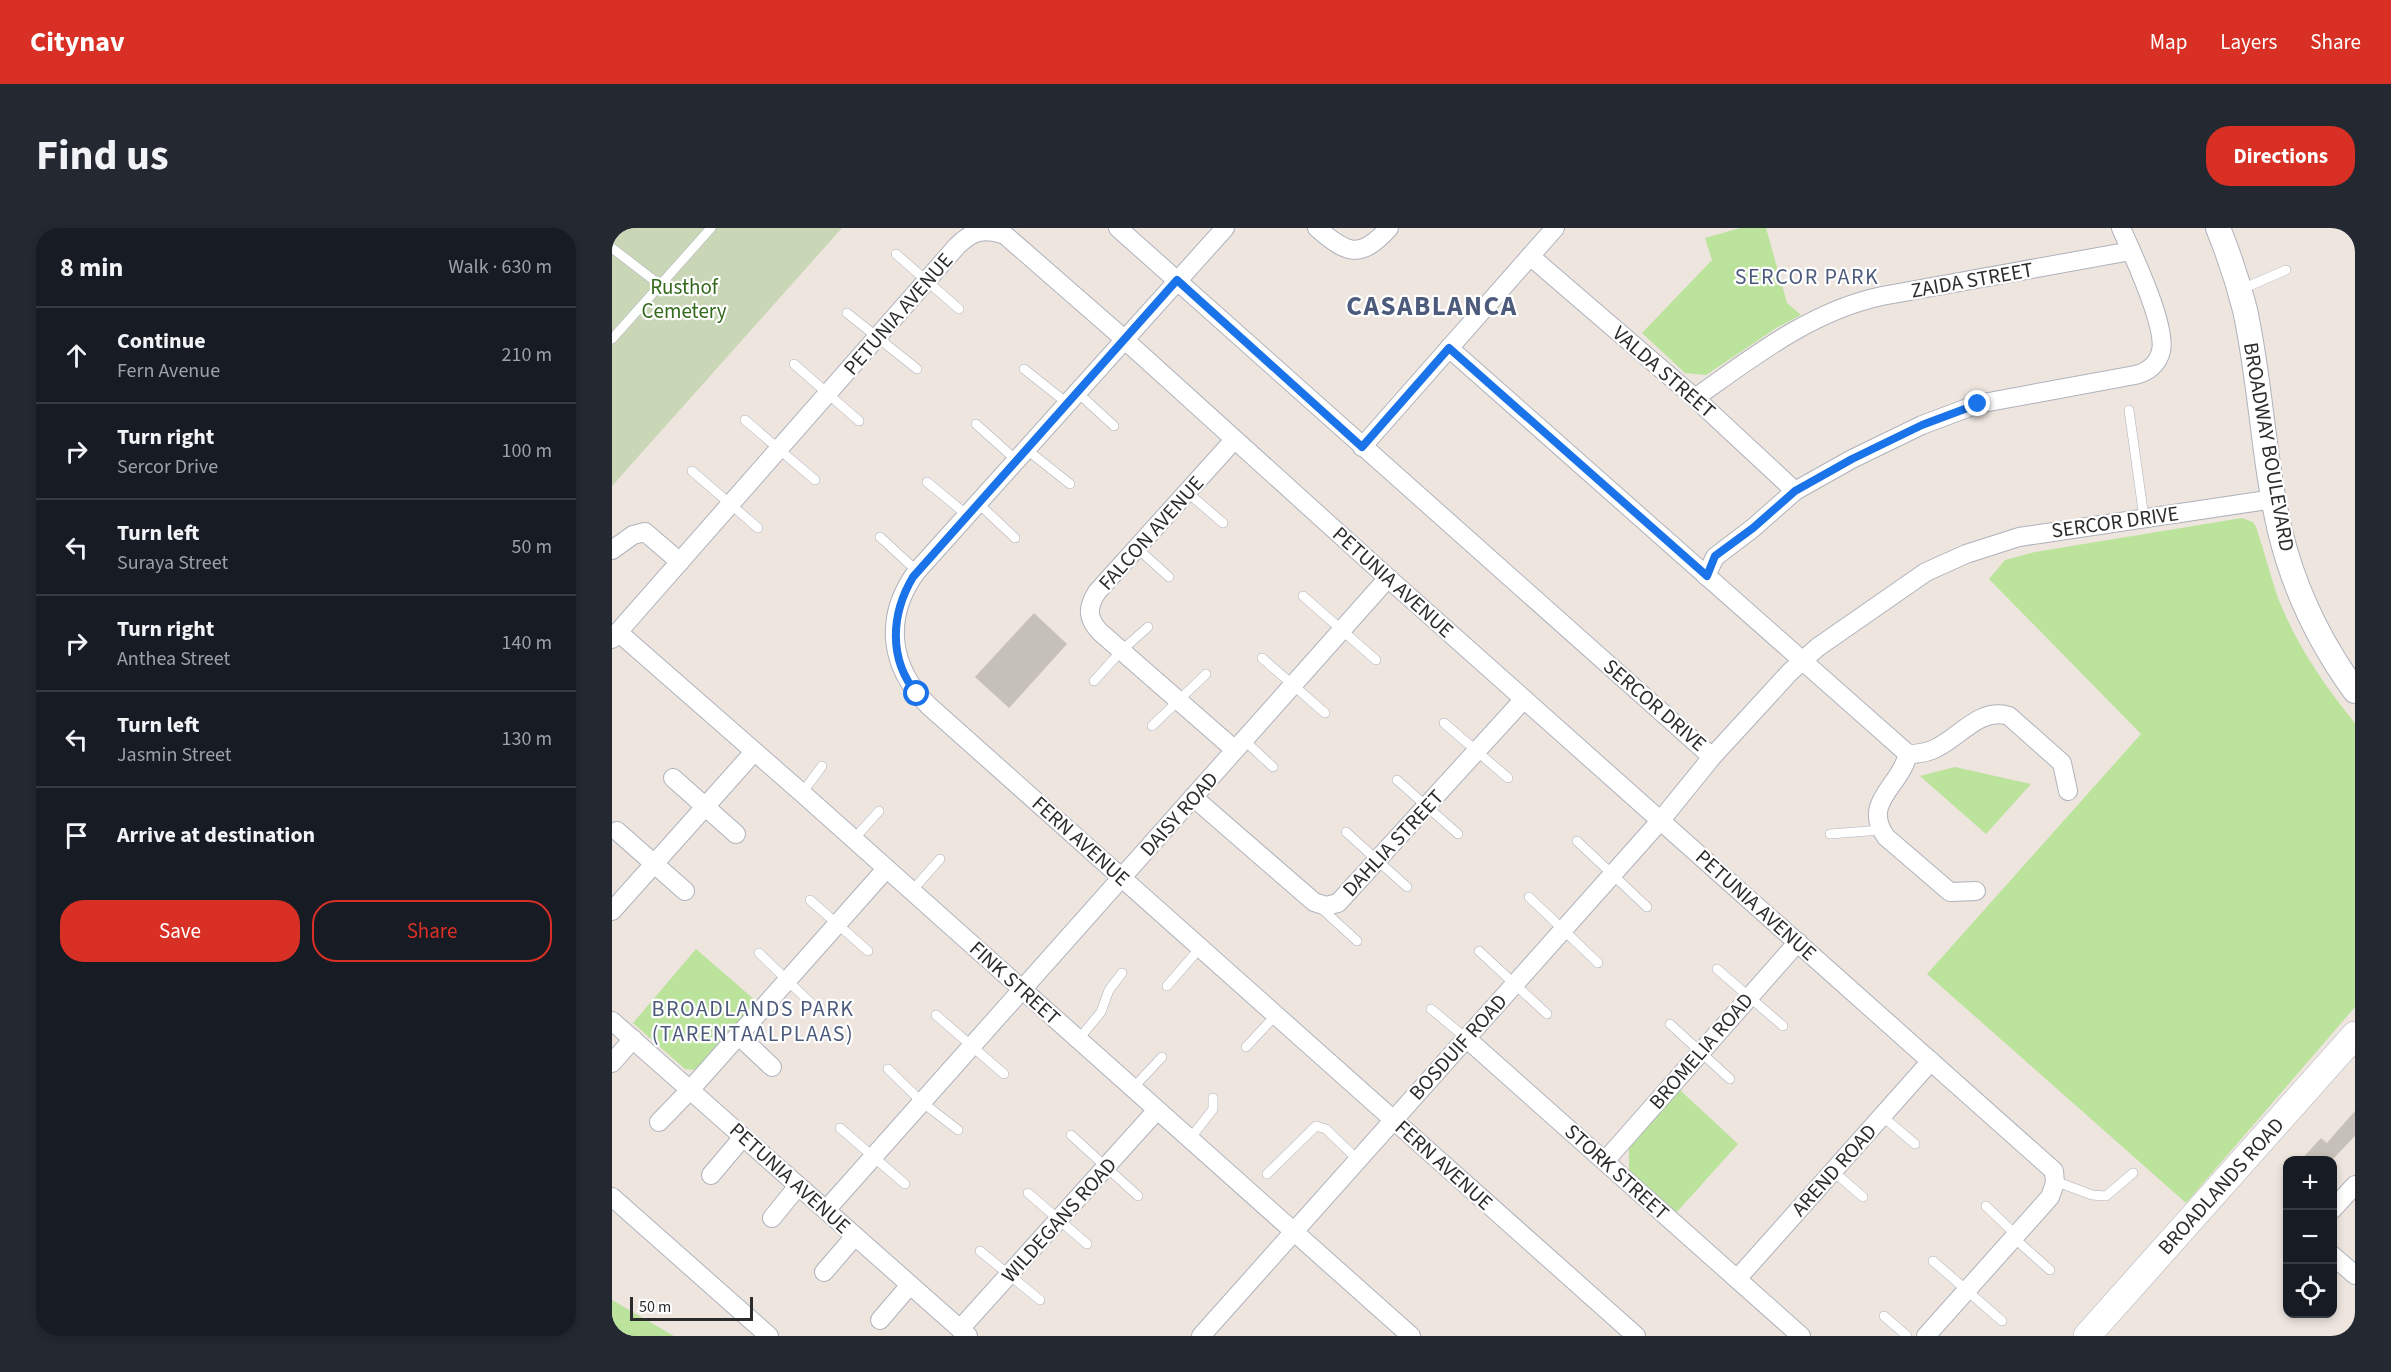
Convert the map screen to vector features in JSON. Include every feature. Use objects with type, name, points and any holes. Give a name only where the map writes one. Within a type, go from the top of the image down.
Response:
[{"type":"main road","name":"BROADLANDS ROAD","points":[[2087,1336],[2355,1035]]},
{"type":"street","name":"PETUNIA AVENUE","points":[[615,635],[957,246],[982,228],[1005,235],[2046,1163],[2054,1171],[2055,1181]]},
{"type":"street","name":"SERCOR DRIVE","points":[[1118,228],[1712,757],[1802,660],[1908,584],[1966,554],[2019,537],[2274,499]]},
{"type":"street","name":"FERN AVENUE","points":[[1225,228],[917,571],[903,594],[895,626],[899,661],[909,685],[928,706],[1636,1336]]},
{"type":"street","points":[[1317,228],[1342,248],[1358,251],[1372,246],[1389,228]]},
{"type":"street","points":[[1362,447],[1555,228]]},
{"type":"street","points":[[1707,576],[1715,556],[1753,528],[1795,491],[1852,459],[1962,409],[2135,375],[2148,370],[2158,360],[2161,336],[2143,280],[2121,228]]},
{"type":"street","name":"BROADWAY BOULEVARD","points":[[2218,228],[2240,290],[2250,334],[2274,499],[2286,552],[2302,598],[2324,643],[2355,691]]},
{"type":"street","name":"ZAIDA STREET","points":[[1695,398],[1786,335],[1852,304],[1882,296],[2131,251]]},
{"type":"street","name":"VALDA STREET","points":[[1530,256],[1695,398],[1795,491]]},
{"type":"street","points":[[1449,348],[1908,754]]},
{"type":"street","name":"FALCON AVENUE","points":[[1234,440],[1097,592],[1089,610],[1091,623],[1122,651],[1178,700],[1239,745]]},
{"type":"street","points":[[612,550],[633,535],[645,532],[680,562]]},
{"type":"street","name":"DAISY ROAD","points":[[826,1210],[1388,578]]},
{"type":"street","name":"FINK STREET","points":[[615,635],[802,793],[1411,1336]]},
{"type":"street","name":"DAHLIA STREET","points":[[1193,797],[1314,902],[1326,906],[1338,903],[1524,699]]},
{"type":"street","points":[[1908,754],[1933,750],[1986,716],[2001,714],[2009,716],[2062,763],[2068,791]]},
{"type":"street","points":[[612,911],[754,752]]},
{"type":"street","points":[[1908,754],[1904,768],[1879,803],[1877,816],[1881,830],[1886,837],[1950,892],[1976,891]]},
{"type":"street","name":"BOSDUIF ROAD","points":[[1201,1336],[1661,820],[1712,757]]},
{"type":"street","points":[[673,778],[736,834]]},
{"type":"street","points":[[617,831],[685,891]]},
{"type":"street","points":[[659,1122],[886,869]]},
{"type":"street","name":"BROMELIA ROAD","points":[[1605,1161],[1798,942]]},
{"type":"street","name":"PETUNIA AVENUE","points":[[612,1021],[964,1333]]},
{"type":"street","points":[[738,1035],[772,1067]]},
{"type":"street","name":"STORK STREET","points":[[1466,1038],[1801,1336]]},
{"type":"street","points":[[612,1063],[633,1039]]},
{"type":"street","name":"AREND ROAD","points":[[1737,1279],[1931,1061]]},
{"type":"street","name":"WILDEGANS ROAD","points":[[964,1333],[1009,1275],[1157,1110]]},
{"type":"street","points":[[711,1175],[743,1137]]},
{"type":"street","points":[[1926,1336],[2050,1197],[2055,1181]]},
{"type":"street","points":[[2337,1205],[2355,1185]]},
{"type":"street","points":[[772,1218],[798,1186]]},
{"type":"street","points":[[612,1197],[769,1336]]},
{"type":"street","points":[[824,1272],[855,1236]]},
{"type":"street","points":[[2337,1259],[2355,1275]]},
{"type":"street","points":[[880,1320],[910,1285]]},
{"type":"lane","points":[[612,339],[711,228]]},
{"type":"lane","points":[[612,248],[660,285]]},
{"type":"lane","points":[[896,254],[959,309]]},
{"type":"lane","points":[[2240,290],[2286,270]]},
{"type":"lane","points":[[847,313],[917,369]]},
{"type":"lane","points":[[794,364],[859,421]]},
{"type":"lane","points":[[1024,369],[1114,426]]},
{"type":"lane","points":[[2129,410],[2144,518]]},
{"type":"lane","points":[[745,420],[815,480]]},
{"type":"lane","points":[[976,424],[1070,484]]},
{"type":"lane","points":[[692,471],[758,528]]},
{"type":"lane","points":[[927,482],[1015,538]]},
{"type":"lane","points":[[1187,492],[1223,523]]},
{"type":"lane","points":[[880,537],[917,571]]},
{"type":"lane","points":[[1137,548],[1169,578]]},
{"type":"lane","points":[[1303,596],[1376,660]]},
{"type":"lane","points":[[1094,681],[1148,627]]},
{"type":"lane","points":[[1262,658],[1324,713]]},
{"type":"lane","points":[[1152,726],[1206,674]]},
{"type":"lane","points":[[1443,723],[1508,778]]},
{"type":"lane","points":[[1239,745],[1273,767]]},
{"type":"lane","points":[[802,793],[822,766]]},
{"type":"lane","points":[[1397,780],[1458,834]]},
{"type":"lane","points":[[853,840],[879,811]]},
{"type":"lane","points":[[1830,834],[1881,830]]},
{"type":"lane","points":[[1346,832],[1407,887]]},
{"type":"lane","points":[[1577,841],[1647,907]]},
{"type":"lane","points":[[911,892],[940,859]]},
{"type":"lane","points":[[1529,897],[1598,963]]},
{"type":"lane","points":[[810,900],[868,951]]},
{"type":"lane","points":[[1314,902],[1357,941]]},
{"type":"lane","points":[[1167,986],[1200,948]]},
{"type":"lane","points":[[1479,951],[1547,1014]]},
{"type":"lane","points":[[759,953],[818,1008]]},
{"type":"lane","points":[[1718,969],[1783,1026]]},
{"type":"lane","points":[[1078,1040],[1101,1012],[1109,990],[1122,974]]},
{"type":"lane","name":"STORK STREET","points":[[1431,1009],[1466,1038]]},
{"type":"lane","points":[[936,1015],[1004,1074]]},
{"type":"lane","points":[[1246,1047],[1276,1015]]},
{"type":"lane","points":[[1670,1024],[1730,1079]]},
{"type":"lane","points":[[1132,1088],[1161,1058]]},
{"type":"lane","points":[[888,1069],[922,1102],[958,1130]]},
{"type":"lane","points":[[1190,1139],[1212,1109],[1213,1098]]},
{"type":"lane","points":[[1882,1116],[1915,1144]]},
{"type":"lane","points":[[1267,1174],[1316,1126],[1326,1130],[1358,1160]]},
{"type":"lane","points":[[840,1128],[905,1184]]},
{"type":"lane","points":[[1071,1135],[1107,1165],[1138,1196]]},
{"type":"lane","points":[[1833,1171],[1863,1197]]},
{"type":"lane","points":[[2055,1181],[2092,1195],[2106,1196],[2133,1173]]},
{"type":"lane","points":[[1028,1194],[1087,1244]]},
{"type":"lane","points":[[1986,1206],[2050,1270]]},
{"type":"lane","points":[[980,1251],[1040,1300]]},
{"type":"lane","points":[[1933,1261],[2002,1322]]},
{"type":"lane","points":[[1884,1316],[1907,1336]]},
{"type":"green space","name":"Rusthof Cemetery","points":[[612,228],[842,228],[612,486]]},
{"type":"green space","points":[[1740,228],[1766,228],[1787,303],[1801,315],[1778,327],[1706,375],[1685,373],[1642,333],[1712,260],[1705,238]]},
{"type":"green space","points":[[2242,518],[2253,522],[2256,527],[2278,598],[2302,647],[2321,678],[2355,723],[2355,1007],[2186,1203],[1927,974],[2141,734],[1989,579],[2005,560],[2035,552]]},
{"type":"green space","points":[[1955,767],[2031,784],[1986,834],[1920,776]]},
{"type":"green space","points":[[696,949],[756,1001],[696,1070],[685,1069],[633,1023]]},
{"type":"green space","points":[[1680,1090],[1738,1144],[1676,1213],[1629,1171],[1629,1148]]},
{"type":"green space","points":[[612,1300],[674,1336],[612,1336]]},
{"type":"building","points":[[1034,614],[1066,644],[1009,707],[976,677]]},
{"type":"building","points":[[2355,1112],[2355,1135],[2335,1156],[2306,1156],[2321,1139],[2327,1144]]},
{"type":"district","name":"SERCOR PARK","points":[[1807,276]]},
{"type":"district","name":"CASABLANCA","points":[[1432,306]]},
{"type":"district","name":"BROADLANDS PARK (TARENTAALPLAAS)","points":[[753,1020]]},
{"type":"route","points":[[917,694],[909,685],[899,661],[896,651],[895,626],[903,594],[913,577],[1177,280],[1362,447],[1449,348],[1707,576],[1715,556],[1753,528],[1795,491],[1852,459],[1922,425],[1978,404]]}]
